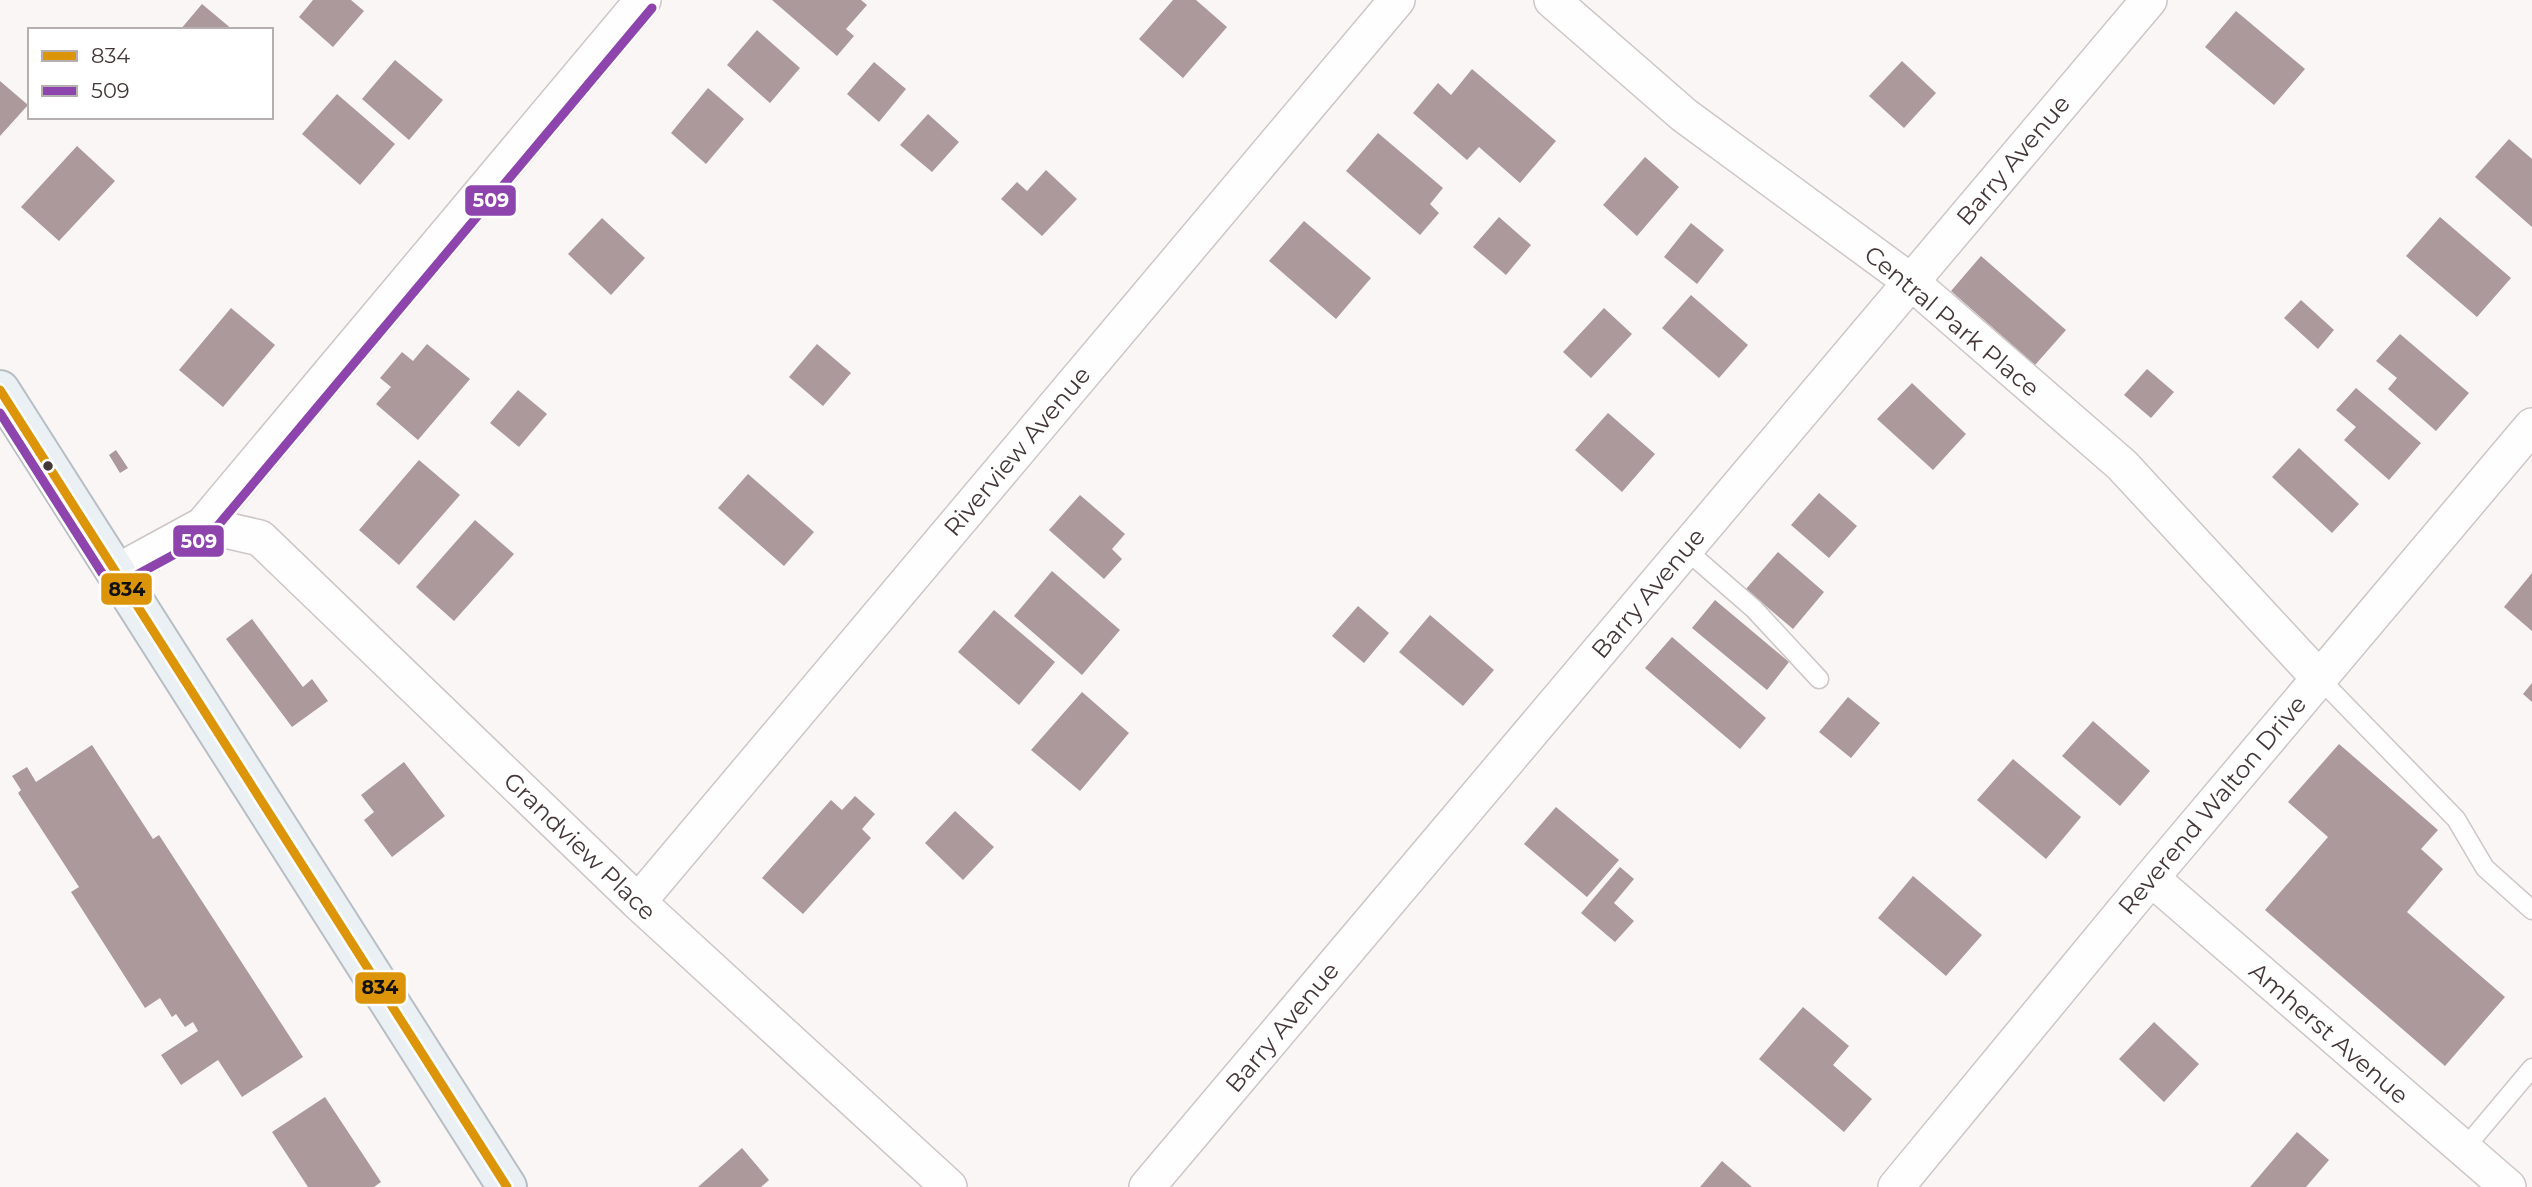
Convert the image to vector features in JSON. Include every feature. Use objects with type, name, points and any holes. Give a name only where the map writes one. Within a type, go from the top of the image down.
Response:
[{"type":"main road","points":[[0,390],[507,1187]]},
{"type":"street","points":[[115,573],[204,525],[643,0]]},
{"type":"street","name":"Riverview Avenue","points":[[638,902],[1397,0]]},
{"type":"street","name":"Central Park Place","points":[[1552,0],[1684,115],[1910,281],[2122,465],[2319,678]]},
{"type":"street","name":"Barry Avenue","points":[[1147,1187],[2149,0]]},
{"type":"street","name":"Reverend Walton Drive","points":[[1896,1187],[2319,678],[2525,449]]},
{"type":"street","name":"Grandview Place","points":[[204,525],[260,538],[638,902],[949,1187]]},
{"type":"street","name":"Amherst Avenue","points":[[2151,878],[2508,1187]]},
{"type":"lane","points":[[1685,549],[1754,608],[1819,679]]},
{"type":"lane","points":[[2319,678],[2456,819],[2485,868],[2532,910]]},
{"type":"lane","points":[[2465,1149],[2532,1069]]},
{"type":"building","points":[[313,0],[351,0],[364,11],[333,47],[299,17]]},
{"type":"building","points":[[772,0],[861,0],[867,5],[846,29],[854,36],[837,56]]},
{"type":"building","points":[[1173,0],[1196,0],[1227,27],[1183,78],[1139,39]]},
{"type":"building","points":[[202,4],[231,28],[182,28]]},
{"type":"building","points":[[2236,11],[2305,69],[2274,105],[2205,47]]},
{"type":"building","points":[[757,30],[800,68],[770,103],[727,65]]},
{"type":"building","points":[[395,60],[443,100],[409,140],[362,99]]},
{"type":"building","points":[[1902,61],[1936,93],[1904,128],[1869,96]]},
{"type":"building","points":[[874,62],[906,89],[879,122],[847,94]]},
{"type":"building","points":[[1472,69],[1556,141],[1520,183],[1479,147],[1467,160],[1413,113],[1438,83],[1451,95]]},
{"type":"building","points":[[0,81],[28,105],[0,136]]},
{"type":"building","points":[[708,88],[744,119],[706,164],[671,133]]},
{"type":"building","points":[[337,94],[395,144],[360,185],[302,134]]},
{"type":"building","points":[[928,114],[959,142],[932,172],[900,145]]},
{"type":"building","points":[[1378,133],[1443,188],[1430,204],[1439,213],[1420,235],[1346,171]]},
{"type":"building","points":[[2509,139],[2532,159],[2532,227],[2475,177]]},
{"type":"building","points":[[77,146],[115,181],[59,241],[21,207]]},
{"type":"building","points":[[1645,157],[1679,187],[1637,236],[1603,205]]},
{"type":"building","points":[[1046,170],[1077,199],[1042,236],[1001,199],[1017,182],[1027,191]]},
{"type":"building","points":[[1499,217],[1531,245],[1506,275],[1473,247]]},
{"type":"building","points":[[2440,217],[2511,278],[2477,317],[2406,256]]},
{"type":"building","points":[[602,218],[645,258],[611,295],[568,254]]},
{"type":"building","points":[[1304,221],[1371,278],[1336,319],[1269,261]]},
{"type":"building","points":[[1691,223],[1724,250],[1697,284],[1664,257]]},
{"type":"building","points":[[1981,256],[2066,330],[2035,365],[1951,291]]},
{"type":"building","points":[[1691,295],[1748,345],[1719,378],[1662,328]]},
{"type":"building","points":[[2301,300],[2334,330],[2318,349],[2284,318]]},
{"type":"building","points":[[231,308],[275,345],[223,407],[179,370]]},
{"type":"building","points":[[1604,308],[1632,334],[1591,378],[1563,352]]},
{"type":"building","points":[[2400,334],[2469,393],[2436,431],[2388,389],[2397,378],[2376,361]]},
{"type":"building","points":[[427,344],[470,379],[418,440],[376,404],[391,387],[380,378],[402,352],[413,361]]},
{"type":"building","points":[[817,344],[851,373],[823,406],[789,377]]},
{"type":"building","points":[[2147,369],[2174,392],[2151,418],[2124,395]]},
{"type":"building","points":[[1912,383],[1966,434],[1933,470],[1877,419]]},
{"type":"building","points":[[2356,388],[2421,443],[2389,480],[2344,440],[2356,427],[2336,410]]},
{"type":"building","points":[[518,390],[547,414],[519,447],[490,423]]},
{"type":"building","points":[[1608,413],[1655,454],[1622,492],[1575,450]]},
{"type":"building","points":[[2299,448],[2359,504],[2332,533],[2272,477]]},
{"type":"building","points":[[116,450],[128,468],[120,473],[109,455]]},
{"type":"building","points":[[419,460],[460,495],[399,565],[359,530]]},
{"type":"building","points":[[748,474],[814,532],[784,566],[718,508]]},
{"type":"building","points":[[1819,493],[1857,526],[1829,558],[1791,525]]},
{"type":"building","points":[[1080,495],[1125,534],[1112,549],[1122,559],[1104,579],[1049,530]]},
{"type":"building","points":[[475,520],[514,554],[454,621],[416,587]]},
{"type":"building","points":[[1778,552],[1824,592],[1793,629],[1746,589]]},
{"type":"building","points":[[1052,571],[1120,630],[1082,675],[1014,616]]},
{"type":"building","points":[[2532,573],[2532,631],[2504,607]]},
{"type":"building","points":[[1715,600],[1789,662],[1767,690],[1692,628]]},
{"type":"building","points":[[1358,606],[1389,633],[1364,663],[1332,636]]},
{"type":"building","points":[[994,610],[1055,662],[1019,705],[958,652]]},
{"type":"building","points":[[1430,615],[1494,670],[1463,706],[1399,652]]},
{"type":"building","points":[[252,619],[303,687],[312,679],[328,701],[292,727],[226,639]]},
{"type":"building","points":[[1672,637],[1766,718],[1740,749],[1645,668]]},
{"type":"building","points":[[2532,683],[2532,702],[2523,694]]},
{"type":"building","points":[[1082,692],[1129,733],[1080,791],[1031,750]]},
{"type":"building","points":[[1848,697],[1880,723],[1851,758],[1819,732]]},
{"type":"building","points":[[2093,721],[2150,771],[2120,806],[2062,756]]},
{"type":"building","points":[[2339,744],[2438,830],[2421,849],[2443,869],[2407,912],[2505,997],[2445,1066],[2265,910],[2328,837],[2288,802]]},
{"type":"building","points":[[92,745],[153,839],[159,835],[303,1057],[242,1097],[218,1060],[181,1085],[161,1055],[198,1031],[193,1022],[185,1027],[176,1014],[172,1017],[160,998],[145,1008],[71,892],[79,887],[18,793],[21,790],[12,776],[27,767],[36,782]]},
{"type":"building","points":[[2013,759],[2081,817],[2046,859],[1977,800]]},
{"type":"building","points":[[404,762],[445,816],[392,857],[364,820],[374,812],[361,795]]},
{"type":"building","points":[[855,796],[875,814],[862,829],[871,838],[803,914],[762,878],[831,800],[842,810]]},
{"type":"building","points":[[1556,807],[1619,860],[1587,897],[1524,844]]},
{"type":"building","points":[[955,811],[994,847],[963,880],[925,843]]},
{"type":"building","points":[[1620,867],[1634,879],[1614,903],[1634,921],[1615,942],[1581,913]]},
{"type":"building","points":[[1913,876],[1982,935],[1946,976],[1878,918]]},
{"type":"building","points":[[1803,1007],[1849,1046],[1833,1065],[1872,1099],[1844,1132],[1759,1059]]},
{"type":"building","points":[[2154,1022],[2199,1064],[2164,1102],[2119,1059]]},
{"type":"building","points":[[325,1097],[381,1182],[374,1187],[308,1187],[272,1132]]},
{"type":"building","points":[[2297,1132],[2329,1160],[2306,1187],[2250,1187]]},
{"type":"building","points":[[742,1148],[769,1180],[761,1187],[698,1187]]},
{"type":"building","points":[[1722,1161],[1752,1187],[1700,1187]]},
{"type":"transit line","name":"509","points":[[0,413],[109,584],[120,584],[210,535],[652,8]]},
{"type":"transit line","name":"834","points":[[0,390],[507,1187]]}]
